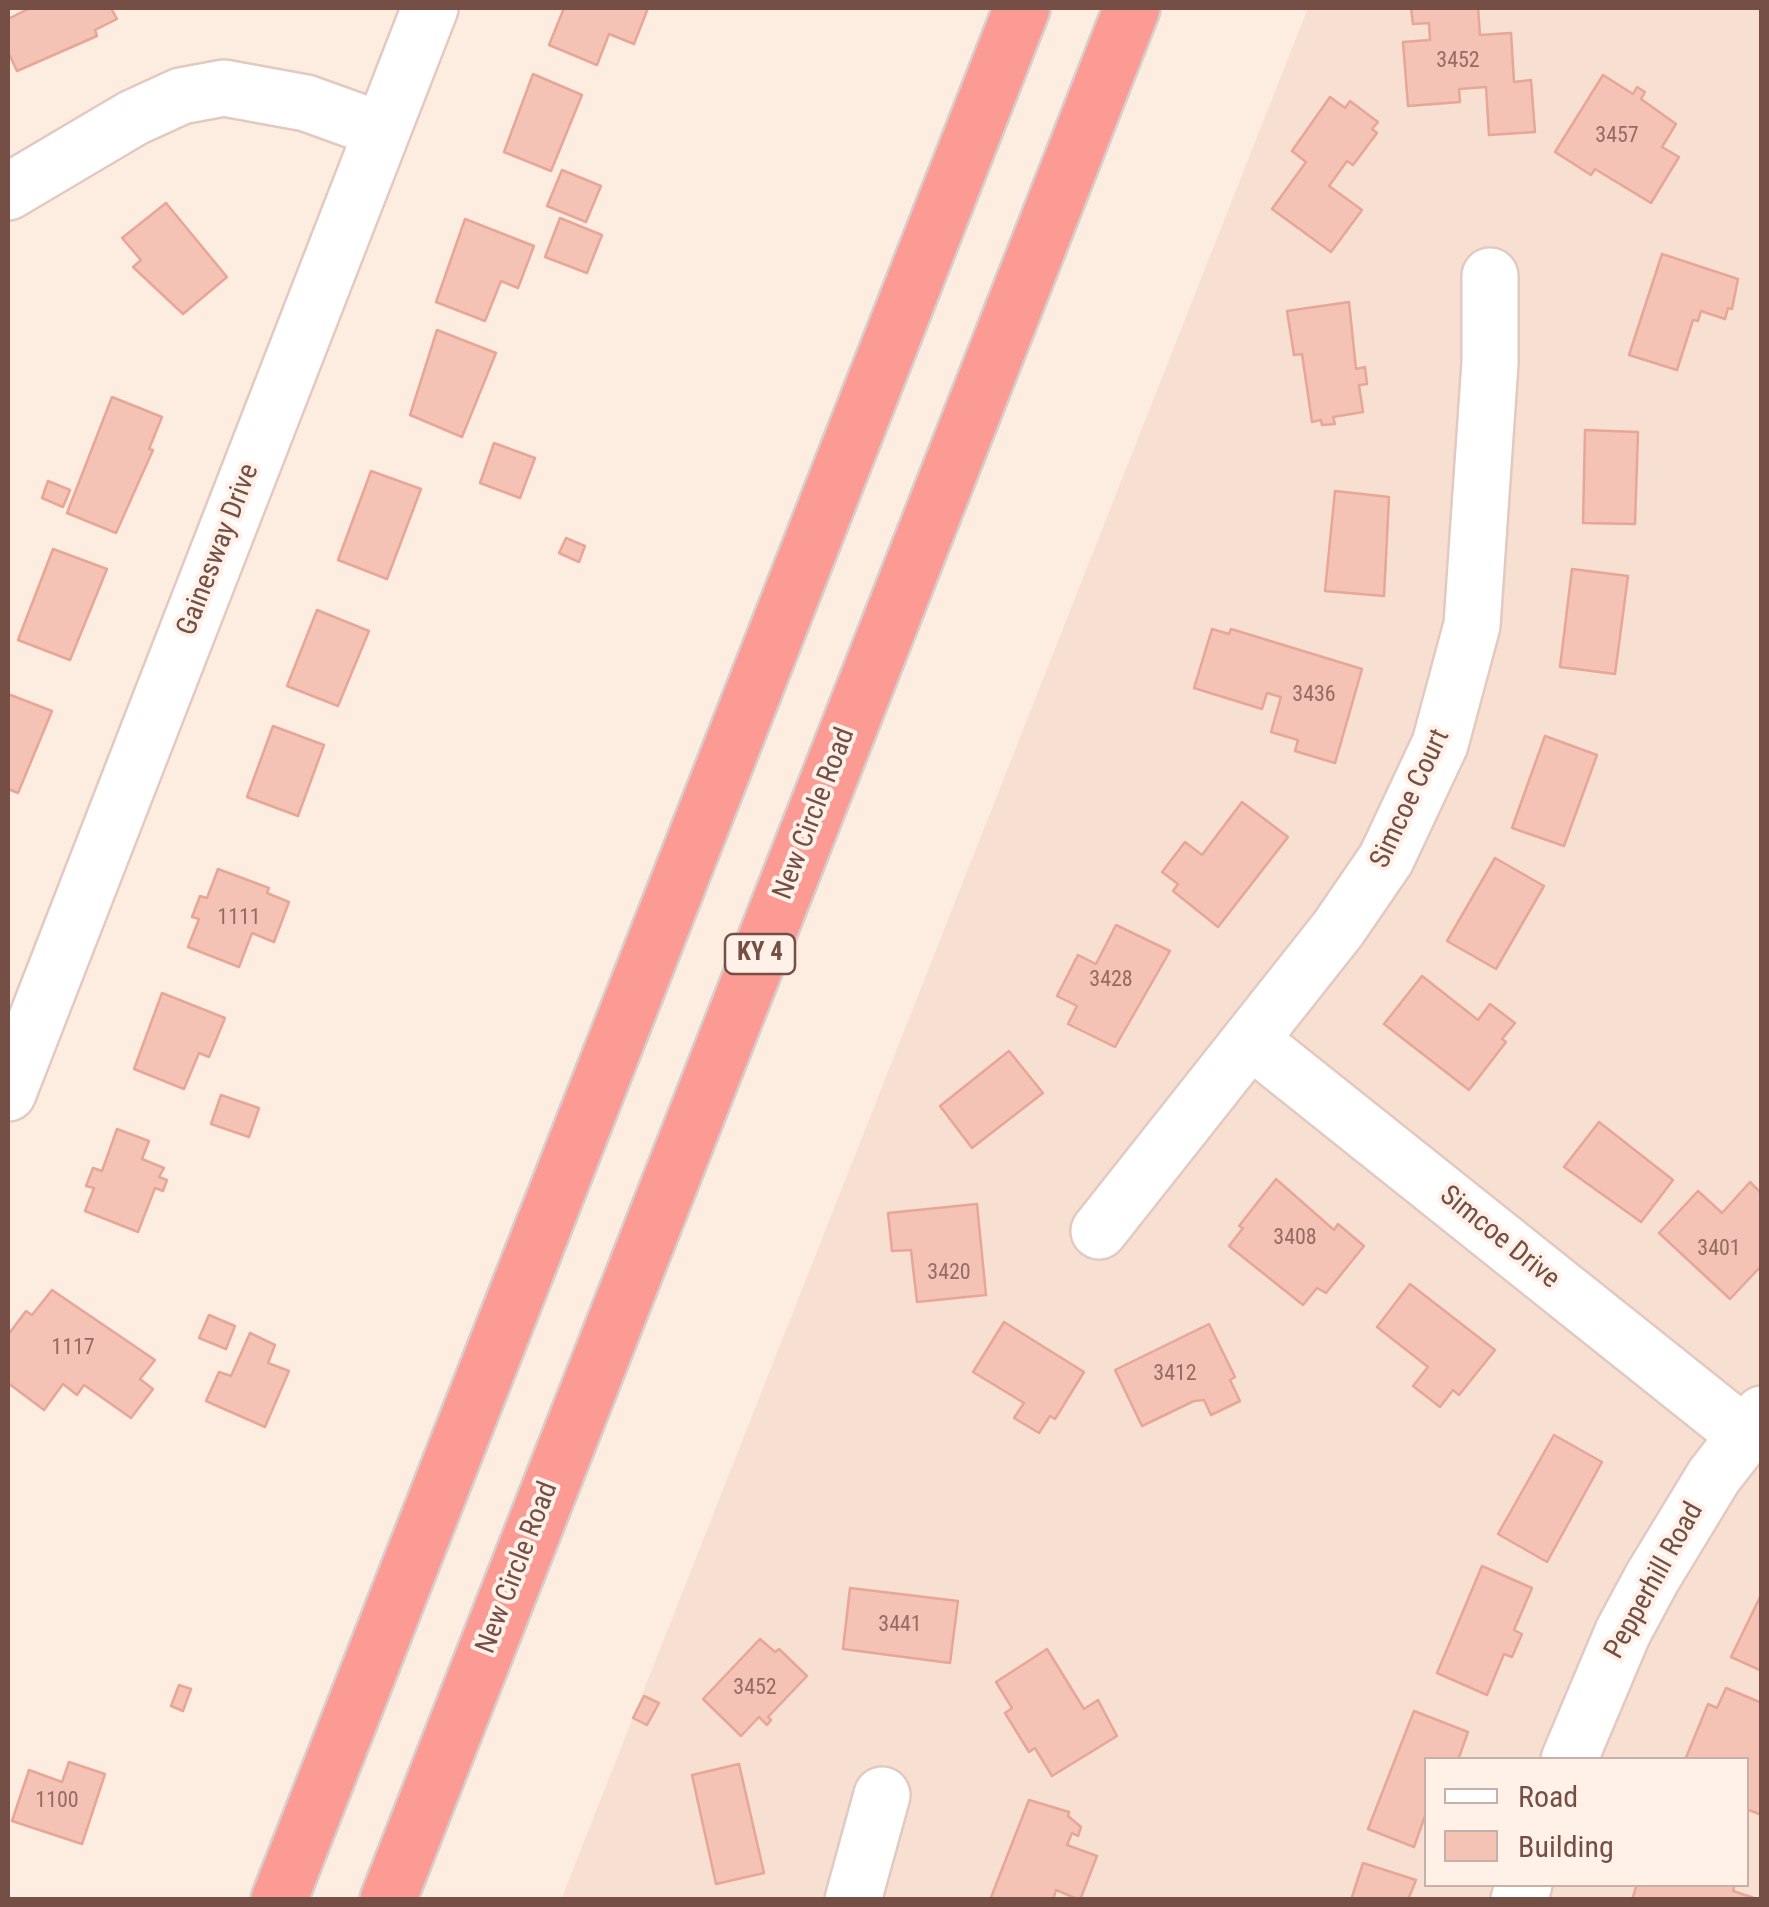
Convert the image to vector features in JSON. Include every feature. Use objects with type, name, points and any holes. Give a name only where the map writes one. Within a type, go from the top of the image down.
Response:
[{"type":"highway","points":[[280,1900],[1022,8]]},
{"type":"highway","name":"New Circle Road","points":[[388,1900],[1132,8]]},
{"type":"street","name":"Gainesway Drive","points":[[8,1093],[430,8]]},
{"type":"street","points":[[8,192],[133,118],[181,96],[224,88],[306,102],[381,130]]},
{"type":"street","name":"Simcoe Court","points":[[1099,1231],[1253,1042],[1386,859],[1422,786],[1455,700],[1472,625],[1490,363],[1490,276]]},
{"type":"street","name":"Simcoe Drive","points":[[1253,1042],[1753,1424]]},
{"type":"street","name":"Pepperhill Road","points":[[1570,1757],[1652,1578],[1753,1424]]},
{"type":"street","points":[[853,1900],[882,1795]]},
{"type":"shaded area","points":[[1308,8],[1761,8],[1761,1899],[561,1900]]},
{"type":"building","points":[[30,8],[111,8],[117,19],[95,30],[97,36],[17,71],[8,52],[8,19]]},
{"type":"building","points":[[564,8],[648,8],[634,44],[609,34],[597,65],[549,45]]},
{"type":"building","points":[[1411,8],[1478,8],[1480,35],[1511,33],[1514,82],[1531,80],[1535,132],[1489,135],[1486,87],[1459,89],[1460,102],[1408,106],[1403,42],[1430,40],[1429,23],[1413,24]]},
{"type":"building","points":[[533,74],[582,95],[551,171],[504,152]]},
{"type":"building","points":[[1603,75],[1633,94],[1637,87],[1645,92],[1641,99],[1676,124],[1662,147],[1679,157],[1651,203],[1595,169],[1591,175],[1555,152]]},
{"type":"building","points":[[1330,97],[1345,108],[1350,101],[1378,122],[1372,129],[1377,133],[1353,165],[1347,161],[1329,186],[1362,210],[1331,252],[1272,209],[1306,162],[1292,151]]},
{"type":"building","points":[[562,170],[601,186],[586,222],[547,206]]},
{"type":"building","points":[[166,203],[227,277],[183,314],[133,267],[141,260],[122,238]]},
{"type":"building","points":[[560,218],[602,235],[587,273],[545,257]]},
{"type":"building","points":[[465,219],[534,246],[518,288],[501,281],[485,321],[436,302]]},
{"type":"building","points":[[1662,254],[1738,279],[1732,309],[1728,308],[1725,319],[1701,311],[1698,321],[1693,320],[1677,370],[1629,355]]},
{"type":"building","points":[[1349,302],[1356,369],[1365,367],[1367,384],[1359,385],[1363,412],[1333,417],[1335,424],[1322,425],[1321,420],[1312,422],[1302,354],[1294,355],[1287,311]]},
{"type":"building","points":[[437,330],[496,353],[462,437],[410,415]]},
{"type":"building","points":[[112,397],[162,417],[149,449],[153,450],[116,533],[67,513]]},
{"type":"building","points":[[1585,430],[1638,432],[1635,524],[1583,523]]},
{"type":"building","points":[[494,443],[535,458],[520,498],[480,483]]},
{"type":"building","points":[[371,471],[421,489],[387,579],[338,560]]},
{"type":"building","points":[[48,481],[70,490],[63,507],[42,498]]},
{"type":"building","points":[[1335,491],[1389,497],[1384,596],[1325,591]]},
{"type":"building","points":[[566,538],[585,546],[579,562],[559,553]]},
{"type":"building","points":[[53,549],[107,569],[70,660],[18,640]]},
{"type":"building","points":[[1572,569],[1628,576],[1615,674],[1560,667]]},
{"type":"building","points":[[317,610],[369,631],[338,706],[287,686]]},
{"type":"building","points":[[1212,629],[1229,634],[1231,629],[1362,669],[1335,763],[1295,751],[1298,740],[1271,732],[1281,697],[1267,693],[1262,709],[1194,688]]},
{"type":"building","points":[[8,694],[52,711],[18,793],[8,789]]},
{"type":"building","points":[[273,726],[324,745],[298,816],[247,797]]},
{"type":"building","points":[[1545,736],[1597,755],[1564,846],[1512,828]]},
{"type":"building","points":[[1242,802],[1288,837],[1218,927],[1173,891],[1178,884],[1162,872],[1185,842],[1202,855]]},
{"type":"building","points":[[1495,858],[1544,886],[1496,969],[1447,941]]},
{"type":"building","points":[[218,869],[269,888],[267,893],[289,902],[274,942],[252,933],[239,967],[188,947],[199,919],[192,917],[200,896],[207,898]]},
{"type":"building","points":[[1116,925],[1170,951],[1115,1047],[1068,1024],[1077,1006],[1057,996],[1078,955],[1096,964]]},
{"type":"building","points":[[1422,976],[1478,1020],[1490,1004],[1515,1023],[1502,1039],[1506,1042],[1469,1090],[1384,1024]]},
{"type":"building","points":[[162,993],[225,1018],[209,1057],[199,1053],[184,1089],[134,1069]]},
{"type":"building","points":[[1009,1051],[1043,1093],[972,1148],[940,1106]]},
{"type":"building","points":[[221,1095],[259,1108],[249,1137],[211,1124]]},
{"type":"building","points":[[1599,1122],[1673,1180],[1641,1222],[1564,1167]]},
{"type":"building","points":[[117,1129],[149,1141],[142,1159],[164,1168],[159,1177],[167,1180],[163,1191],[155,1188],[138,1232],[85,1211],[94,1188],[86,1186],[93,1168],[102,1171]]},
{"type":"building","points":[[1276,1179],[1334,1230],[1338,1224],[1364,1246],[1326,1293],[1317,1288],[1303,1305],[1229,1246],[1243,1228],[1239,1226]]},
{"type":"building","points":[[1750,1182],[1762,1194],[1762,1265],[1730,1299],[1659,1233],[1698,1191],[1722,1213]]},
{"type":"building","points":[[977,1204],[986,1295],[917,1302],[911,1250],[892,1251],[888,1213]]},
{"type":"building","points":[[1410,1284],[1495,1350],[1459,1395],[1453,1390],[1440,1407],[1413,1386],[1428,1367],[1377,1327]]},
{"type":"building","points":[[52,1290],[155,1360],[140,1379],[153,1389],[131,1418],[84,1385],[77,1395],[63,1384],[44,1410],[8,1383],[8,1335],[26,1311],[32,1315]]},
{"type":"building","points":[[209,1315],[235,1326],[226,1349],[199,1338]]},
{"type":"building","points":[[1004,1322],[1084,1372],[1055,1419],[1050,1416],[1039,1433],[1014,1418],[1024,1403],[973,1372]]},
{"type":"building","points":[[1209,1324],[1235,1377],[1230,1380],[1240,1401],[1211,1415],[1204,1400],[1194,1401],[1142,1426],[1115,1370]]},
{"type":"building","points":[[250,1333],[275,1345],[268,1363],[289,1371],[265,1427],[206,1401],[219,1372],[231,1376]]},
{"type":"building","points":[[1554,1435],[1602,1462],[1547,1562],[1498,1534]]},
{"type":"building","points":[[1482,1566],[1532,1588],[1514,1630],[1522,1634],[1512,1657],[1504,1654],[1487,1695],[1437,1673]]},
{"type":"building","points":[[850,1588],[958,1601],[950,1663],[843,1649]]},
{"type":"building","points":[[1762,1595],[1762,1671],[1731,1657]]},
{"type":"building","points":[[760,1639],[775,1652],[779,1649],[807,1676],[768,1717],[771,1720],[767,1725],[759,1717],[741,1736],[703,1699]]},
{"type":"building","points":[[1047,1649],[1084,1709],[1098,1700],[1117,1736],[1052,1776],[1035,1748],[1029,1752],[1005,1713],[1012,1708],[996,1682]]},
{"type":"building","points":[[179,1685],[191,1689],[183,1711],[171,1706]]},
{"type":"building","points":[[1726,1688],[1762,1703],[1762,1815],[1749,1810],[1749,1757],[1686,1757],[1708,1704],[1717,1708]]},
{"type":"building","points":[[644,1696],[659,1703],[647,1725],[633,1718]]},
{"type":"building","points":[[1414,1711],[1468,1732],[1459,1757],[1424,1757],[1424,1819],[1414,1847],[1368,1829]]},
{"type":"building","points":[[69,1762],[105,1774],[82,1844],[12,1821],[29,1770],[62,1782]]},
{"type":"building","points":[[739,1764],[764,1873],[716,1884],[692,1775]]},
{"type":"building","points":[[1029,1800],[1069,1812],[1068,1816],[1081,1827],[1078,1836],[1072,1833],[1067,1845],[1097,1856],[1080,1900],[1056,1890],[1053,1900],[990,1900]]},
{"type":"building","points":[[1363,1863],[1416,1880],[1408,1900],[1351,1900]]},
{"type":"building","points":[[1636,1887],[1734,1887],[1733,1891],[1760,1900],[1632,1900]]}]
